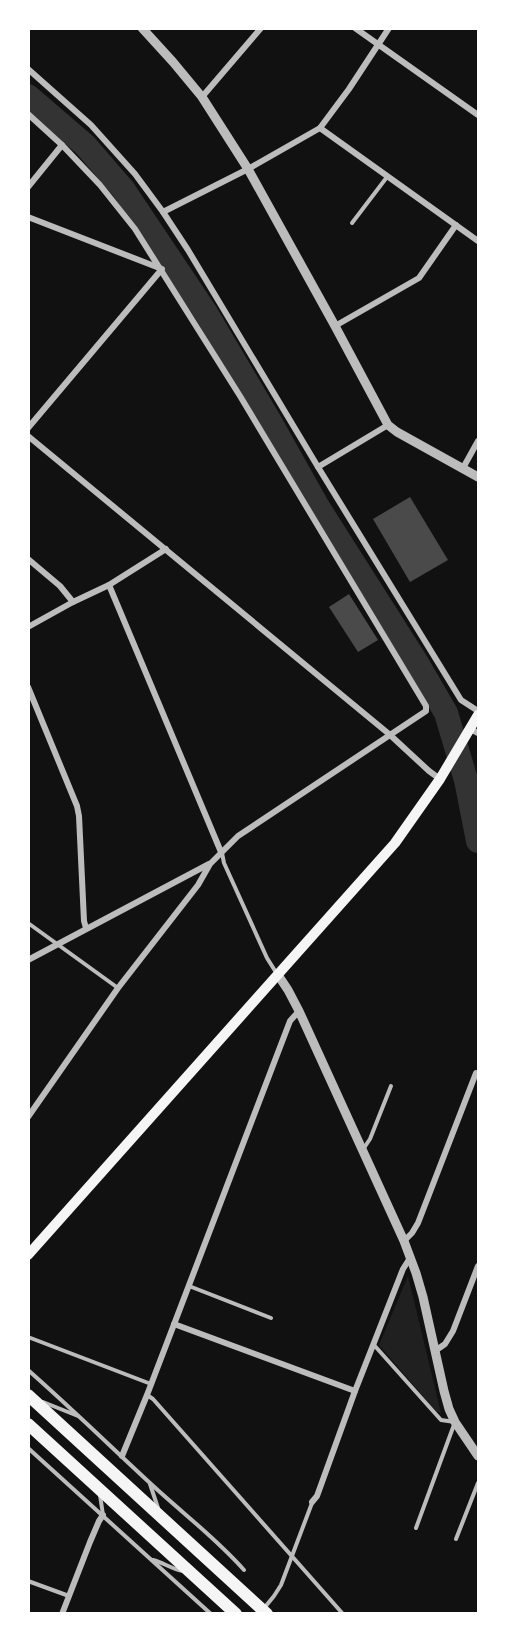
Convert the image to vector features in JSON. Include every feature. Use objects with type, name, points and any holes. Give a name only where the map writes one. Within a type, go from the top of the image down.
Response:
[{"type":"highway","points":[[30,1396],[265,1612]]},
{"type":"highway","points":[[28,1424],[236,1614]]},
{"type":"main road","points":[[28,1255],[395,843],[473,731],[478,713]]},
{"type":"street","points":[[142,28],[202,97],[248,169],[336,326],[388,425],[478,477]]},
{"type":"street","points":[[202,97],[261,28]]},
{"type":"street","points":[[355,28],[478,115]]},
{"type":"street","points":[[164,212],[248,169],[320,128],[390,28]]},
{"type":"street","points":[[28,69],[91,126],[135,174],[164,212],[461,700],[478,713]]},
{"type":"street","points":[[28,114],[62,145],[107,194],[135,229],[162,269],[426,706],[426,711],[238,836],[221,852],[118,988],[28,1117]]},
{"type":"street","points":[[320,128],[478,241]]},
{"type":"street","points":[[28,187],[62,145]]},
{"type":"street","points":[[28,217],[162,269]]},
{"type":"street","points":[[336,326],[419,278],[456,225]]},
{"type":"street","points":[[28,428],[162,269]]},
{"type":"street","points":[[318,467],[388,425]]},
{"type":"street","points":[[28,436],[389,734],[440,779]]},
{"type":"street","points":[[463,468],[478,441]]},
{"type":"street","points":[[28,627],[109,585],[166,549]]},
{"type":"street","points":[[28,559],[60,586],[73,602]]},
{"type":"street","points":[[109,585],[221,852]]},
{"type":"street","points":[[28,687],[77,806],[86,928]]},
{"type":"street","points":[[28,960],[210,864]]},
{"type":"street","points":[[278,975],[299,1011],[404,1241],[421,1289],[444,1391],[455,1422],[478,1455]]},
{"type":"street","points":[[122,1456],[290,1021],[299,1011]]},
{"type":"street","points":[[404,1241],[418,1223],[477,1074]]},
{"type":"street","points":[[312,1502],[317,1496],[355,1391],[410,1258]]},
{"type":"street","points":[[435,1351],[445,1344],[453,1331],[478,1266]]},
{"type":"street","points":[[174,1324],[355,1391]]},
{"type":"street","points":[[62,1614],[103,1515]]},
{"type":"lane","points":[[352,224],[387,176]]},
{"type":"lane","points":[[221,852],[267,958],[278,975]]},
{"type":"lane","points":[[28,923],[118,988]]},
{"type":"lane","points":[[477,1074],[478,1066]]},
{"type":"lane","points":[[363,1151],[391,1086]]},
{"type":"lane","points":[[189,1286],[271,1318]]},
{"type":"lane","points":[[28,1337],[151,1384]]},
{"type":"lane","points":[[374,1345],[441,1420],[455,1422],[416,1528]]},
{"type":"lane","points":[[28,1370],[231,1554],[244,1570]]},
{"type":"lane","points":[[147,1395],[153,1399],[343,1614]]},
{"type":"lane","points":[[30,1396],[82,1418]]},
{"type":"lane","points":[[28,1448],[211,1614]]},
{"type":"lane","points":[[150,1483],[160,1515]]},
{"type":"lane","points":[[456,1539],[478,1483]]},
{"type":"lane","points":[[98,1488],[103,1515]]},
{"type":"lane","points":[[265,1612],[281,1585],[312,1502]]},
{"type":"lane","points":[[150,1559],[162,1562],[175,1570],[189,1571]]},
{"type":"lane","points":[[28,1581],[69,1596]]},
{"type":"shaded area","points":[[408,1276],[441,1413],[436,1411],[379,1345]]},
{"type":"building","points":[[410,497],[448,560],[410,582],[373,519]]},
{"type":"building","points":[[349,594],[378,640],[358,652],[329,607]]},
{"type":"waterway","points":[[28,96],[85,145],[123,189],[206,313],[318,507],[446,713],[466,780],[478,841]]}]
